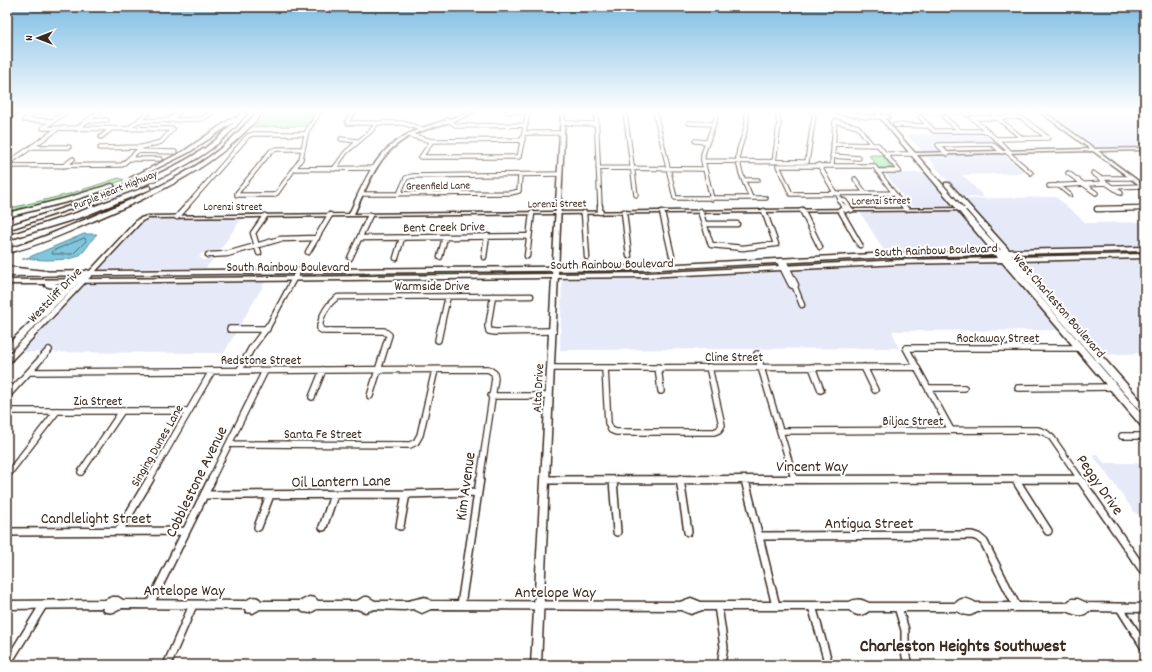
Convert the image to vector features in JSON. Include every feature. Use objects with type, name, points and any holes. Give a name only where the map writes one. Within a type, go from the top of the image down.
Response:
[{"type":"highway","points":[[7,215],[82,196],[143,174],[186,152],[199,143]]},
{"type":"highway","name":"Purple Heart Highway","points":[[7,228],[61,211],[115,191],[161,171],[207,143]]},
{"type":"highway","points":[[126,192],[167,173],[215,143]]},
{"type":"highway","points":[[7,234],[68,216],[126,192],[189,163],[221,143]]},
{"type":"highway","name":"Purple Heart Highway","points":[[7,239],[108,205],[165,180],[211,154],[224,143]]},
{"type":"highway","points":[[7,258],[44,240],[136,200],[190,172],[231,143]]},
{"type":"highway","points":[[7,219],[115,191]]},
{"type":"highway","points":[[7,251],[44,240]]},
{"type":"highway","points":[[7,269],[46,273]]},
{"type":"main road","name":"Alta Drive","points":[[536,665],[561,143]]},
{"type":"main road","name":"West Charleston Boulevard","points":[[908,143],[998,252],[1006,256]]},
{"type":"main road","name":"West Charleston Boulevard","points":[[909,143],[917,154],[969,209],[1080,348],[1145,424]]},
{"type":"main road","name":"South Rainbow Boulevard","points":[[35,282],[80,280],[556,273],[765,262],[784,265],[901,262],[1145,249]]},
{"type":"main road","points":[[1077,257],[1090,253],[1111,252],[1110,250]]},
{"type":"main road","name":"South Rainbow Boulevard","points":[[7,274],[298,271],[670,274],[892,255],[998,252]]},
{"type":"main road","points":[[1116,256],[1116,254],[1145,252]]},
{"type":"main road","points":[[901,262],[902,258],[926,258],[933,254]]},
{"type":"main road","points":[[850,264],[868,260],[889,259],[892,258],[892,255]]},
{"type":"main road","name":"South Rainbow Boulevard","points":[[1006,256],[1013,259],[1145,256]]},
{"type":"main road","name":"West Charleston Boulevard","points":[[1013,259],[1145,411]]},
{"type":"main road","points":[[670,274],[676,270],[732,268],[765,262]]},
{"type":"main road","name":"Westcliff Drive","points":[[7,349],[48,308],[89,272]]},
{"type":"main road","points":[[184,279],[194,275],[228,272]]},
{"type":"main road","name":"Westcliff Drive","points":[[7,360],[45,321],[80,280]]},
{"type":"main road","points":[[7,282],[35,282],[55,285],[59,288],[58,293],[48,308]]},
{"type":"main road","points":[[28,327],[38,322],[45,321]]},
{"type":"street","points":[[7,165],[36,143]]},
{"type":"street","points":[[100,148],[142,147],[156,143]]},
{"type":"street","points":[[177,217],[243,143]]},
{"type":"street","points":[[304,149],[273,150],[237,193],[237,195],[274,195],[302,156],[304,149],[305,143]]},
{"type":"street","points":[[334,169],[342,156],[355,143]]},
{"type":"street","points":[[351,215],[380,157],[386,150],[396,143]]},
{"type":"street","points":[[430,143],[421,157],[519,157],[521,155],[523,143]]},
{"type":"street","points":[[597,143],[600,212]]},
{"type":"street","points":[[629,143],[636,196]]},
{"type":"street","points":[[663,143],[673,194],[676,198],[766,198]]},
{"type":"street","points":[[705,143],[703,150],[702,162],[712,199]]},
{"type":"street","points":[[741,143],[738,162],[751,198]]},
{"type":"street","points":[[774,162],[773,156],[776,143]]},
{"type":"street","points":[[702,162],[808,162],[810,143]]},
{"type":"street","points":[[1000,143],[1031,173]]},
{"type":"street","points":[[1085,143],[1144,187]]},
{"type":"street","points":[[832,165],[833,144],[878,144],[899,171],[878,171]]},
{"type":"street","points":[[947,154],[938,145],[992,144],[1002,152]]},
{"type":"street","points":[[31,147],[69,147]]},
{"type":"street","points":[[7,165],[122,165],[142,147]]},
{"type":"street","points":[[886,154],[1145,149]]},
{"type":"street","points":[[137,151],[176,152]]},
{"type":"street","points":[[832,156],[859,158]]},
{"type":"street","points":[[64,166],[73,159]]},
{"type":"street","points":[[130,159],[160,159]]},
{"type":"street","points":[[819,165],[840,199],[845,201],[849,210]]},
{"type":"street","points":[[894,193],[791,194],[778,166],[874,166],[906,209]]},
{"type":"street","points":[[293,169],[374,168]]},
{"type":"street","points":[[598,168],[704,169]]},
{"type":"street","points":[[1068,173],[1096,194]]},
{"type":"street","points":[[1093,173],[1121,193]]},
{"type":"street","points":[[399,194],[408,176],[560,174]]},
{"type":"street","name":"Greenfield Lane","points":[[361,194],[516,193],[519,191],[520,175]]},
{"type":"street","points":[[1100,178],[1131,178]]},
{"type":"street","points":[[745,180],[758,180]]},
{"type":"street","points":[[855,180],[865,193]]},
{"type":"street","points":[[1049,186],[1083,183],[1106,183]]},
{"type":"street","points":[[1058,186],[1070,195]]},
{"type":"street","points":[[1113,187],[1144,187]]},
{"type":"street","points":[[1097,209],[1145,208]]},
{"type":"street","name":"Lorenzi Street","points":[[146,217],[969,209]]},
{"type":"street","points":[[802,210],[820,247]]},
{"type":"street","points":[[840,210],[860,245]]},
{"type":"street","points":[[700,212],[710,244],[713,246],[743,247],[776,244],[764,211]]},
{"type":"street","points":[[624,212],[629,256]]},
{"type":"street","points":[[662,212],[672,256]]},
{"type":"street","points":[[527,256],[532,213]]},
{"type":"street","points":[[584,213],[587,257]]},
{"type":"street","points":[[308,252],[318,238],[330,215]]},
{"type":"street","points":[[350,258],[370,215]]},
{"type":"street","points":[[259,253],[253,233],[265,216]]},
{"type":"street","name":"Westcliff Drive","points":[[89,272],[111,247],[118,243],[140,220],[146,217]]},
{"type":"street","points":[[704,224],[737,224]]},
{"type":"street","points":[[484,257],[487,236]]},
{"type":"street","name":"Bent Creek Drive","points":[[360,238],[530,236]]},
{"type":"street","points":[[440,257],[445,237]]},
{"type":"street","points":[[208,255],[227,254],[280,239],[318,238]]},
{"type":"street","points":[[396,258],[402,238]]},
{"type":"street","points":[[784,265],[791,285],[795,287],[802,305]]},
{"type":"street","points":[[239,371],[251,349],[267,329],[298,271]]},
{"type":"street","points":[[438,340],[448,296]]},
{"type":"street","points":[[493,296],[488,327],[489,330],[495,332],[553,331]]},
{"type":"street","name":"Warmside Drive","points":[[379,370],[389,339],[387,332],[324,331],[320,329],[320,323],[334,298],[531,296]]},
{"type":"street","points":[[230,329],[267,329]]},
{"type":"street","name":"Rockaway Street","points":[[916,367],[906,348],[1090,348]]},
{"type":"street","points":[[7,396],[30,372],[48,350]]},
{"type":"street","points":[[757,354],[794,478]]},
{"type":"street","points":[[658,367],[661,391]]},
{"type":"street","points":[[605,368],[608,423],[611,430],[616,432],[714,432],[719,430],[722,424],[709,367]]},
{"type":"street","points":[[812,367],[821,390]]},
{"type":"street","points":[[864,367],[875,390]]},
{"type":"street","points":[[916,367],[951,430]]},
{"type":"street","name":"Cline Street","points":[[551,368],[916,367]]},
{"type":"street","name":"Redstone Street","points":[[30,372],[488,369],[492,371]]},
{"type":"street","points":[[312,397],[323,370]]},
{"type":"street","points":[[370,396],[379,370]]},
{"type":"street","name":"Santa Fe Street","points":[[229,444],[410,445],[416,442],[420,435],[434,370]]},
{"type":"street","name":"Singing Dunes Lane","points":[[119,531],[212,371]]},
{"type":"street","name":"Cobblestone Avenue","points":[[150,604],[265,371]]},
{"type":"street","name":"Kim Avenue","points":[[461,605],[491,396],[495,378],[492,371]]},
{"type":"street","points":[[1018,388],[1114,387]]},
{"type":"street","points":[[928,388],[964,388]]},
{"type":"street","points":[[491,396],[550,396]]},
{"type":"street","points":[[8,473],[57,411]]},
{"type":"street","points":[[81,472],[122,411]]},
{"type":"street","name":"Zia Street","points":[[7,412],[189,411]]},
{"type":"street","name":"Biljac Street","points":[[780,431],[1038,430],[1046,433]]},
{"type":"street","name":"Peggy Drive","points":[[1046,433],[1052,438],[1145,573]]},
{"type":"street","points":[[1122,436],[1145,436]]},
{"type":"street","name":"Vincent Way","points":[[545,480],[745,480],[794,478],[1080,479]]},
{"type":"street","points":[[1015,478],[1048,531]]},
{"type":"street","points":[[680,479],[688,532]]},
{"type":"street","points":[[613,480],[617,532]]},
{"type":"street","points":[[745,480],[776,606]]},
{"type":"street","name":"Oil Lantern Lane","points":[[204,495],[334,495],[478,492]]},
{"type":"street","points":[[400,526],[406,494]]},
{"type":"street","points":[[258,527],[270,495]]},
{"type":"street","points":[[323,527],[334,495]]},
{"type":"street","name":"Candlelight Street","points":[[7,532],[186,531]]},
{"type":"street","name":"Antigua Street","points":[[759,536],[972,535],[978,537],[984,542],[1017,607]]},
{"type":"street","name":"Antelope Way","points":[[7,603],[105,604],[107,608],[114,608],[122,604],[247,605],[249,609],[254,609],[259,605],[302,605],[310,609],[316,605],[358,605],[363,609],[373,605],[415,605],[420,609],[424,609],[430,605],[681,606],[688,610],[695,610],[701,606],[850,606],[857,610],[864,610],[868,606],[958,607],[965,611],[972,611],[975,607],[1068,607],[1076,611],[1083,611],[1087,607],[1145,608]]},
{"type":"street","points":[[7,664],[44,604]]},
{"type":"street","points":[[167,665],[193,604]]},
{"type":"street","points":[[718,606],[724,647],[722,658]]},
{"type":"street","points":[[812,606],[829,665]]},
{"type":"street","points":[[898,607],[905,630],[905,652],[908,665]]},
{"type":"street","points":[[1120,608],[1145,648]]},
{"type":"shaded area","points":[[915,143],[934,143],[942,152],[923,152]]},
{"type":"shaded area","points":[[1089,143],[1145,143],[1145,147],[1095,148]]},
{"type":"shaded area","points":[[1003,154],[1024,173],[961,175],[966,178],[984,197],[962,197],[927,157]]},
{"type":"shaded area","points":[[885,173],[926,173],[953,206],[910,206]]},
{"type":"shaded area","points":[[1056,197],[1086,223],[1145,222],[1145,246],[1011,249],[1007,247],[964,199]]},
{"type":"shaded area","points":[[960,211],[991,249],[885,252],[860,212]]},
{"type":"shaded area","points":[[242,218],[220,250],[207,251],[201,254],[199,257],[203,260],[213,259],[206,268],[98,269],[145,219]]},
{"type":"shaded area","points":[[1145,259],[1145,353],[1101,355],[1020,262]]},
{"type":"shaded area","points":[[1002,262],[1060,330],[892,331],[899,348],[560,350],[562,280],[675,277]]},
{"type":"shaded area","points":[[265,282],[224,353],[19,352],[85,283]]},
{"type":"shaded area","points":[[1092,454],[1097,454],[1104,463],[1145,463],[1145,514],[1136,514]]},
{"type":"green space","points":[[869,155],[882,155],[892,168],[878,168]]},
{"type":"green space","points":[[119,178],[124,180],[67,199],[7,213],[7,209],[69,194]]},
{"type":"green space","points":[[473,272],[455,275],[303,276],[381,273]]},
{"type":"water","points":[[84,234],[97,234],[83,252],[76,257],[55,260],[27,258]]},
{"type":"waterway","points":[[23,259],[28,258]]},
{"type":"district","name":"Charleston Heights Southwest","points":[[963,645]]}]
